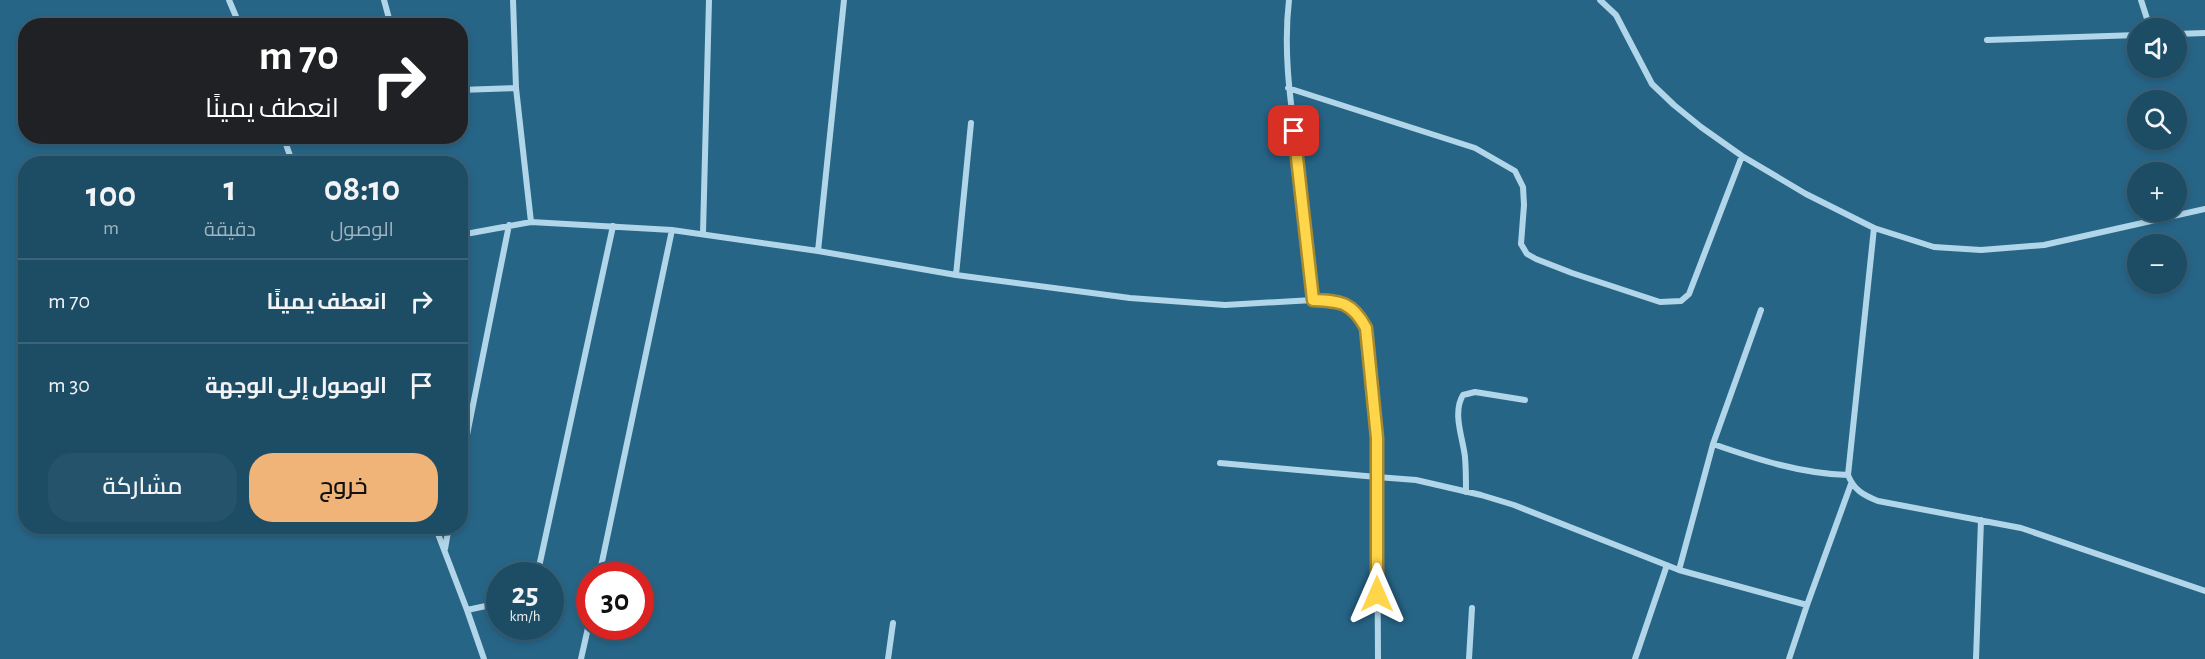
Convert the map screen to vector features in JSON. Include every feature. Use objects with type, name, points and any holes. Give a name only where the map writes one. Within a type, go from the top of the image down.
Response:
[{"type":"street","points":[[229,0],[237,18]]},
{"type":"street","points":[[384,0],[389,18]]},
{"type":"street","points":[[513,0],[516,88],[531,222]]},
{"type":"street","points":[[703,233],[709,0]]},
{"type":"street","points":[[818,251],[844,0]]},
{"type":"street","points":[[1289,0],[1286,26],[1288,88],[1313,300]]},
{"type":"street","points":[[1600,0],[1616,15],[1652,84],[1701,127],[1742,156],[1806,194],[1874,228],[1934,247],[1981,250],[2044,245],[2205,209]]},
{"type":"street","points":[[2141,0],[2147,18]]},
{"type":"street","points":[[2187,34],[2205,33]]},
{"type":"street","points":[[1988,40],[2127,35]]},
{"type":"street","points":[[468,90],[516,88]]},
{"type":"street","points":[[1288,88],[1475,148],[1499,160],[1515,171],[1523,187],[1521,244],[1527,254],[1572,273],[1660,302],[1681,301],[1689,294],[1742,156]]},
{"type":"street","points":[[956,275],[971,123]]},
{"type":"street","points":[[468,233],[531,222],[672,230],[818,251],[956,275],[1142,299],[1225,305],[1313,300],[1349,305],[1359,314],[1366,328],[1377,438],[1378,659]]},
{"type":"street","points":[[468,430],[509,225]]},
{"type":"street","points":[[540,562],[613,226]]},
{"type":"street","points":[[1874,228],[1848,475],[1851,484],[1861,494],[1878,501],[2021,528],[2205,591]]},
{"type":"street","points":[[602,562],[672,230]]},
{"type":"street","points":[[1679,570],[1713,444],[1761,310]]},
{"type":"street","points":[[1466,492],[1465,457],[1460,431],[1459,406],[1463,395],[1475,392],[1525,400]]},
{"type":"street","points":[[1713,444],[1790,467],[1832,475],[1848,475]]},
{"type":"street","points":[[1220,463],[1416,480],[1466,492],[1514,505],[1679,570],[1807,605]]},
{"type":"street","points":[[1789,659],[1851,484]]},
{"type":"street","points":[[1976,659],[1981,520]]},
{"type":"street","points":[[438,534],[484,659]]},
{"type":"street","points":[[445,552],[448,534]]},
{"type":"street","points":[[1635,659],[1667,566]]},
{"type":"street","points":[[467,610],[486,606]]},
{"type":"street","points":[[1469,659],[1472,608]]},
{"type":"street","points":[[888,659],[893,623]]},
{"type":"street","points":[[581,659],[585,640]]},
{"type":"route","points":[[1294,131],[1313,300],[1349,305],[1359,314],[1366,328],[1377,438],[1377,594]]}]
